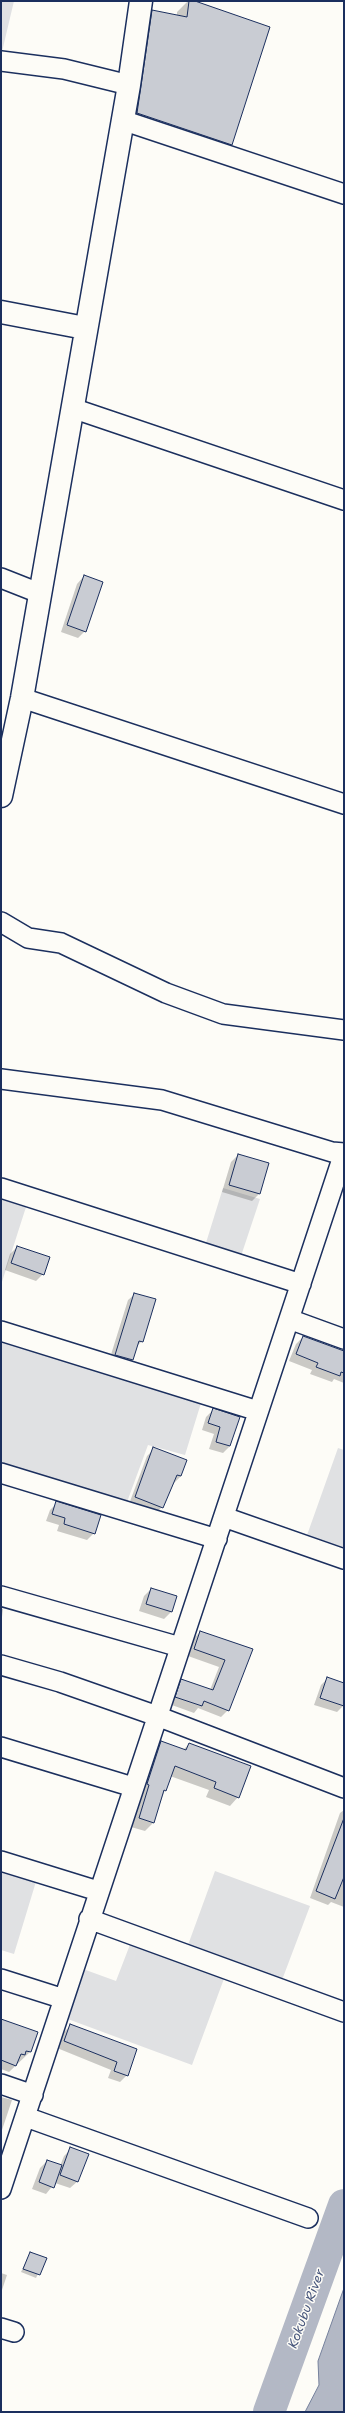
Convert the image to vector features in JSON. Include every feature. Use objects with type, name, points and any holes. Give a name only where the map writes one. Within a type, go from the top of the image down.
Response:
[{"type":"street","points":[[1,796],[22,698],[128,85],[141,1]]},
{"type":"street","points":[[1,61],[64,69],[128,85]]},
{"type":"street","points":[[122,120],[344,194]]},
{"type":"street","points":[[1,312],[85,328]]},
{"type":"street","points":[[72,408],[344,500]]},
{"type":"street","points":[[1,578],[40,593]]},
{"type":"street","points":[[22,698],[344,804]]},
{"type":"street","points":[[1,922],[28,938],[61,943],[166,993],[223,1014],[344,1030]]},
{"type":"street","points":[[1,1079],[162,1100],[332,1152],[344,1153],[98,1891],[1,2189]]},
{"type":"street","points":[[1,1188],[301,1284]]},
{"type":"street","points":[[289,1319],[344,1339]]},
{"type":"street","points":[[1,1331],[258,1411]]},
{"type":"street","points":[[1,1473],[216,1539]]},
{"type":"street","points":[[224,1516],[344,1559]]},
{"type":"street","points":[[1,1596],[180,1647]]},
{"type":"street","points":[[1,1665],[60,1682],[157,1716],[344,1788]]},
{"type":"street","points":[[1,1747],[133,1787]]},
{"type":"street","points":[[1,1861],[98,1891]]},
{"type":"street","points":[[89,1919],[344,2012]]},
{"type":"street","points":[[1,1979],[64,1998]]},
{"type":"street","points":[[1,2084],[32,2095]]},
{"type":"street","points":[[26,2116],[308,2218]]},
{"type":"shaded area","points":[[1,1],[14,1],[1,56]]},
{"type":"shaded area","points":[[223,1188],[260,1199],[241,1256],[205,1246]]},
{"type":"shaded area","points":[[1,1199],[26,1207],[1,1285]]},
{"type":"shaded area","points":[[1,1341],[201,1403],[185,1455],[148,1445],[127,1502],[1,1464]]},
{"type":"shaded area","points":[[338,1448],[344,1450],[344,1551],[306,1538]]},
{"type":"shaded area","points":[[1,1863],[38,1875],[14,1954],[1,1950]]},
{"type":"shaded area","points":[[215,1871],[310,1906],[282,1980],[188,1945]]},
{"type":"shaded area","points":[[131,1942],[225,1976],[192,2065],[65,2018],[83,1969],[116,1981]]},
{"type":"shaded area","points":[[344,2288],[344,2412],[305,2412],[319,2385],[318,2361]]},
{"type":"building","points":[[189,1],[195,1],[270,27],[232,145],[137,113],[152,10],[187,17]]},
{"type":"building","points":[[84,575],[103,582],[86,632],[67,625]]},
{"type":"building","points":[[238,1154],[269,1163],[260,1194],[229,1185]]},
{"type":"building","points":[[17,1246],[50,1257],[44,1275],[11,1263]]},
{"type":"building","points":[[134,1293],[156,1299],[143,1342],[139,1341],[133,1360],[115,1355]]},
{"type":"building","points":[[303,1336],[344,1351],[344,1373],[341,1372],[340,1376],[316,1367],[318,1363],[296,1354]]},
{"type":"building","points":[[213,1408],[240,1417],[230,1446],[216,1442],[220,1427],[208,1423]]},
{"type":"building","points":[[153,1447],[187,1460],[181,1476],[177,1475],[163,1508],[135,1497]]},
{"type":"building","points":[[56,1501],[101,1515],[95,1534],[64,1524],[65,1518],[52,1514]]},
{"type":"building","points":[[151,1588],[177,1596],[172,1612],[146,1604]]},
{"type":"building","points":[[200,1631],[253,1649],[229,1711],[204,1701],[202,1706],[175,1697],[181,1679],[213,1690],[225,1660],[194,1649]]},
{"type":"building","points":[[327,1677],[344,1683],[344,1706],[320,1698]]},
{"type":"building","points":[[161,1741],[186,1750],[189,1743],[251,1766],[239,1798],[214,1788],[216,1782],[175,1766],[166,1791],[164,1790],[154,1823],[139,1818],[149,1785],[147,1784]]},
{"type":"building","points":[[344,1818],[344,1877],[335,1899],[316,1891]]},
{"type":"building","points":[[1,2019],[38,2032],[31,2052],[26,2051],[25,2055],[21,2054],[16,2066],[1,2060]]},
{"type":"building","points":[[70,2024],[137,2049],[128,2076],[114,2071],[117,2062],[64,2041]]},
{"type":"building","points":[[70,2147],[89,2154],[78,2182],[60,2175]]},
{"type":"building","points":[[47,2160],[62,2165],[54,2188],[39,2182]]},
{"type":"building","points":[[30,2252],[47,2258],[40,2275],[23,2269]]},
{"type":"waterway","name":"Kokubu River","points":[[269,2412],[344,2205]]}]
